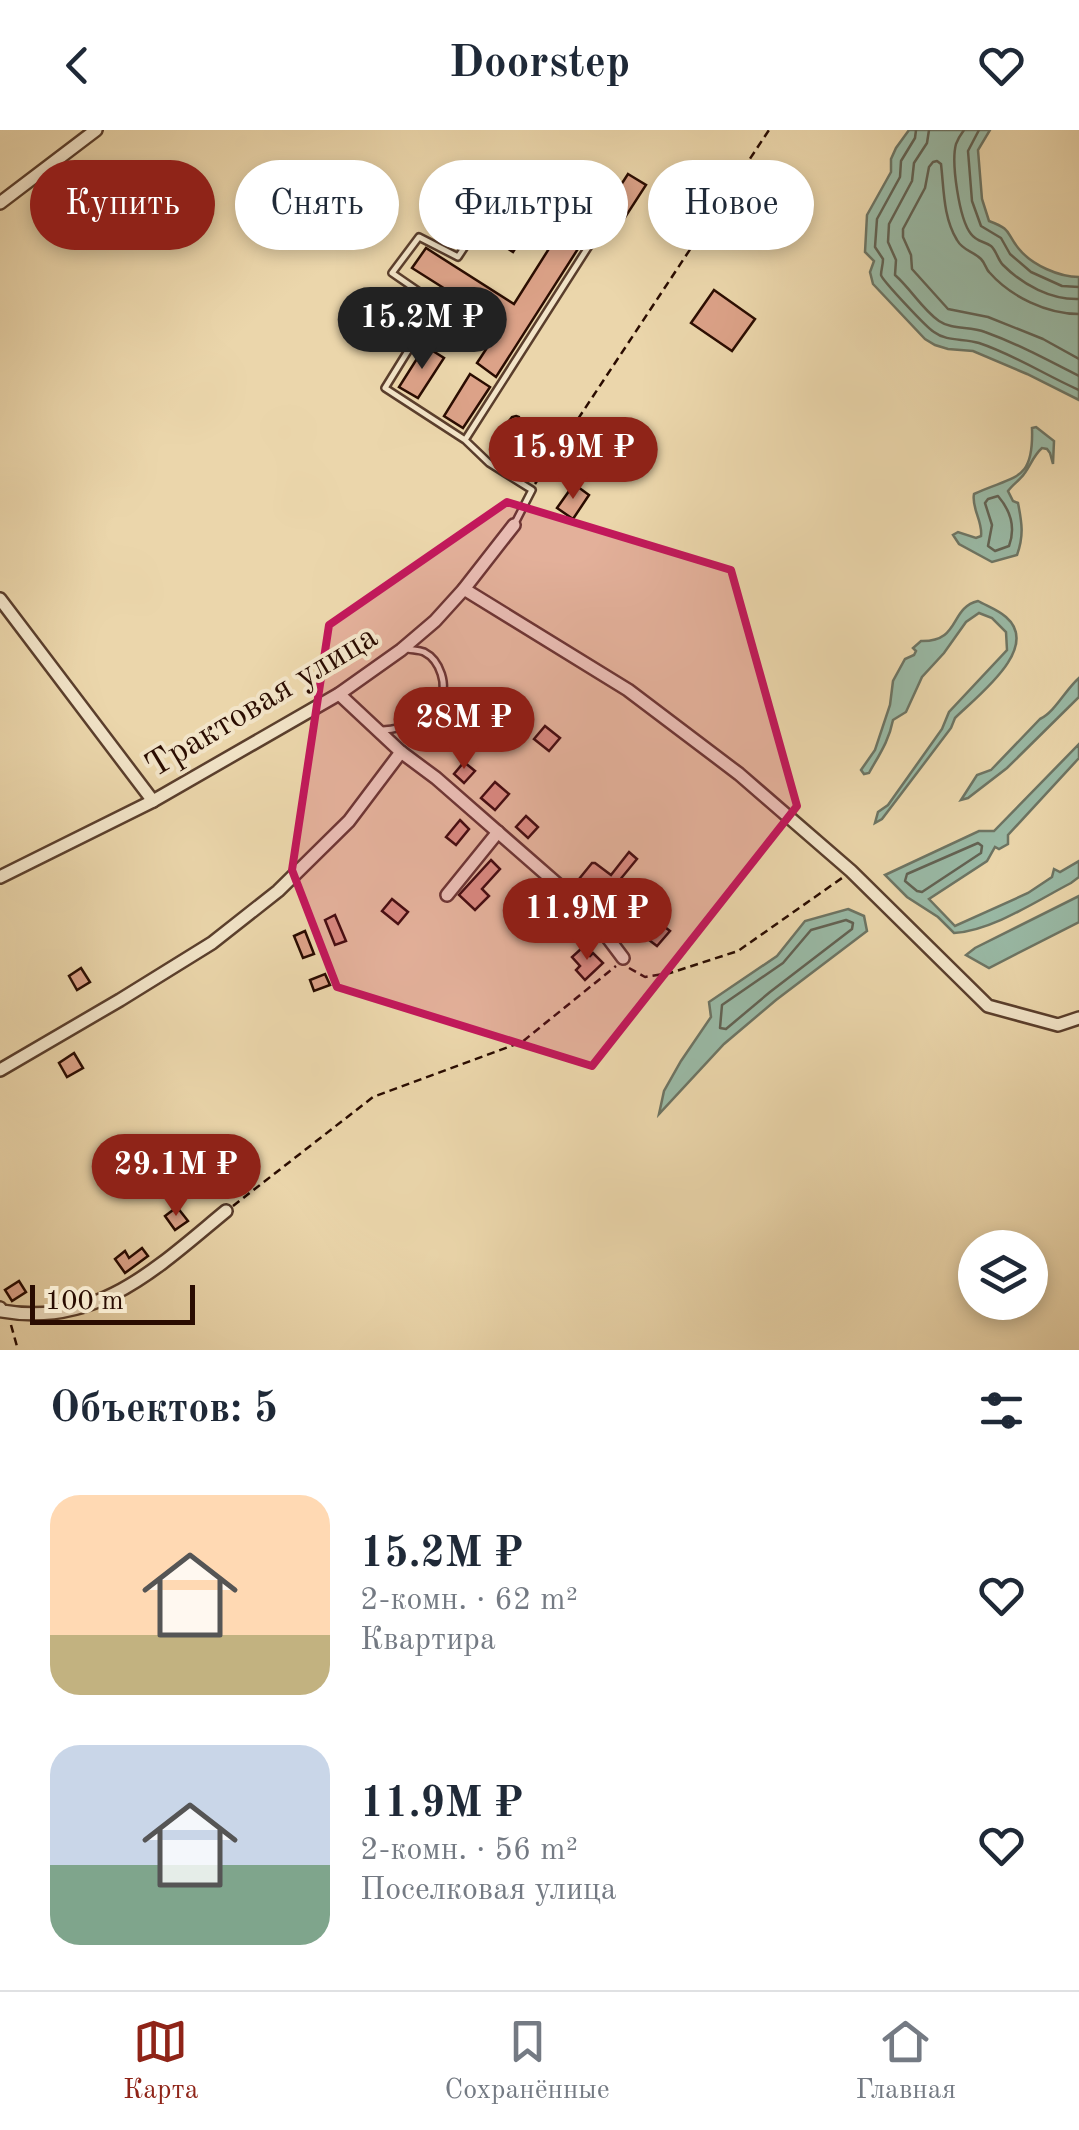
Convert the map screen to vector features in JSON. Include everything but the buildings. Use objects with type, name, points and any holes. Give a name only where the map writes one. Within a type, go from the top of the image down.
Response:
[{"type":"street","points":[[0,203],[96,130]]},
{"type":"street","name":"Трактовая улица","points":[[0,877],[153,801],[340,694],[434,622],[514,524]]},
{"type":"street","points":[[464,589],[628,690],[740,774],[851,871],[988,1006],[1058,1025],[1079,1018]]},
{"type":"street","points":[[0,599],[153,801]]},
{"type":"street","points":[[340,694],[400,752],[436,778],[588,910],[623,958]]},
{"type":"street","points":[[0,1070],[212,943],[265,901],[349,821],[400,752]]},
{"type":"street","points":[[447,895],[498,832]]},
{"type":"street","points":[[1,1310],[26,1316],[52,1315],[94,1304],[140,1281],[226,1212]]},
{"type":"lane","points":[[464,440],[602,227],[521,175],[510,178],[458,258],[419,236],[392,274],[438,304],[385,388],[532,490],[514,524]]},
{"type":"lane","points":[[380,730],[408,725],[440,700],[443,683],[439,667],[427,653],[402,650]]},
{"type":"path","points":[[532,490],[770,130]]},
{"type":"path","points":[[226,1212],[374,1096],[522,1042],[623,958],[630,969],[645,976],[670,974],[738,951],[851,871]]},
{"type":"path","points":[[1,1310],[9,1320],[18,1350]]},
{"type":"highlighted area","points":[[507,502],[731,570],[797,806],[592,1066],[337,987],[292,870],[329,625]]},
{"type":"water","points":[[909,130],[990,130],[978,150],[982,199],[989,221],[1005,229],[1024,255],[1038,265],[1079,277],[1079,400],[973,351],[935,345],[873,284],[870,272],[874,261],[865,252],[867,215],[891,172],[896,148]]},
{"type":"water","points":[[1032,428],[1054,441],[1053,464],[1050,453],[1042,448],[1008,491],[1018,503],[1022,529],[1019,548],[1017,555],[992,562],[959,544],[953,535],[958,532],[981,536],[974,494],[1025,468],[1032,446]]},
{"type":"water","points":[[978,601],[1006,617],[1015,629],[1011,657],[990,685],[955,718],[882,819],[875,823],[878,812],[888,805],[942,729],[949,712],[1007,650],[1006,632],[992,618],[979,613],[966,622],[922,677],[906,712],[893,720],[880,754],[869,773],[864,774],[861,770],[875,750],[890,705],[893,681],[905,659],[914,655],[913,648],[921,641],[943,636],[962,610]]},
{"type":"water","points":[[1079,678],[1079,697],[1007,768],[961,800],[977,775],[991,770]]},
{"type":"water","points":[[1079,744],[1079,758],[1008,835],[1008,844],[995,847],[987,861],[929,899],[955,926],[1028,893],[1052,877],[1054,869],[1060,872],[1079,861],[1079,877],[1071,883],[999,921],[954,933],[885,875],[979,831],[994,831]]},
{"type":"water","points":[[1079,896],[1079,922],[989,968],[966,955],[975,948]]},
{"type":"water","points":[[848,909],[864,916],[867,931],[724,1044],[659,1114],[664,1091],[711,1017],[709,1002],[777,956],[805,921]]}]
